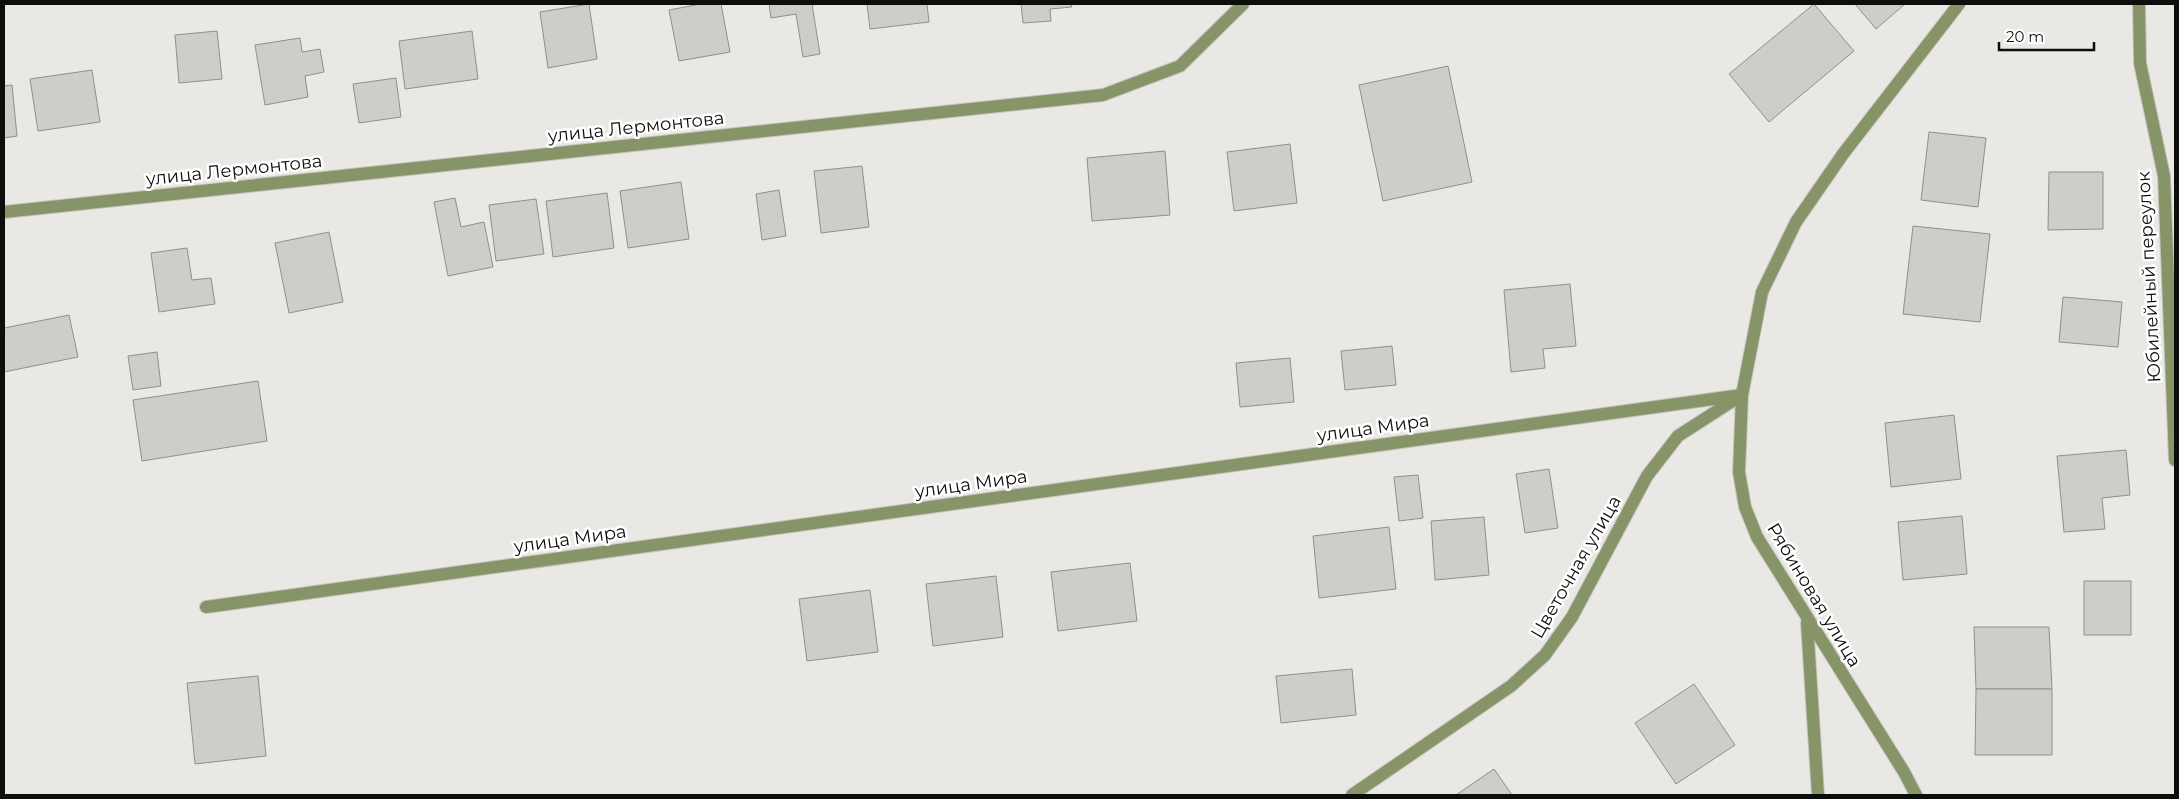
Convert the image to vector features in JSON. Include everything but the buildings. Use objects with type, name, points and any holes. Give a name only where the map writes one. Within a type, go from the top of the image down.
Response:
[{"type":"street","name":"улица Лермонтова","points":[[4,212],[1103,94],[1180,66],[1243,4]]},
{"type":"street","name":"Рябиновая улица","points":[[1916,795],[1904,772],[1807,620],[1757,537],[1745,507],[1739,472],[1742,395],[1762,292],[1796,222],[1844,154],[1959,4]]},
{"type":"street","name":"Юбилейный переулок","points":[[2139,4],[2140,64],[2164,176],[2175,460]]},
{"type":"street","name":"улица Мира","points":[[206,607],[1742,395]]},
{"type":"street","name":"Цветочная улица","points":[[1352,795],[1510,686],[1545,655],[1572,617],[1647,476],[1678,436],[1742,395]]},
{"type":"street","points":[[1807,620],[1818,795]]}]
